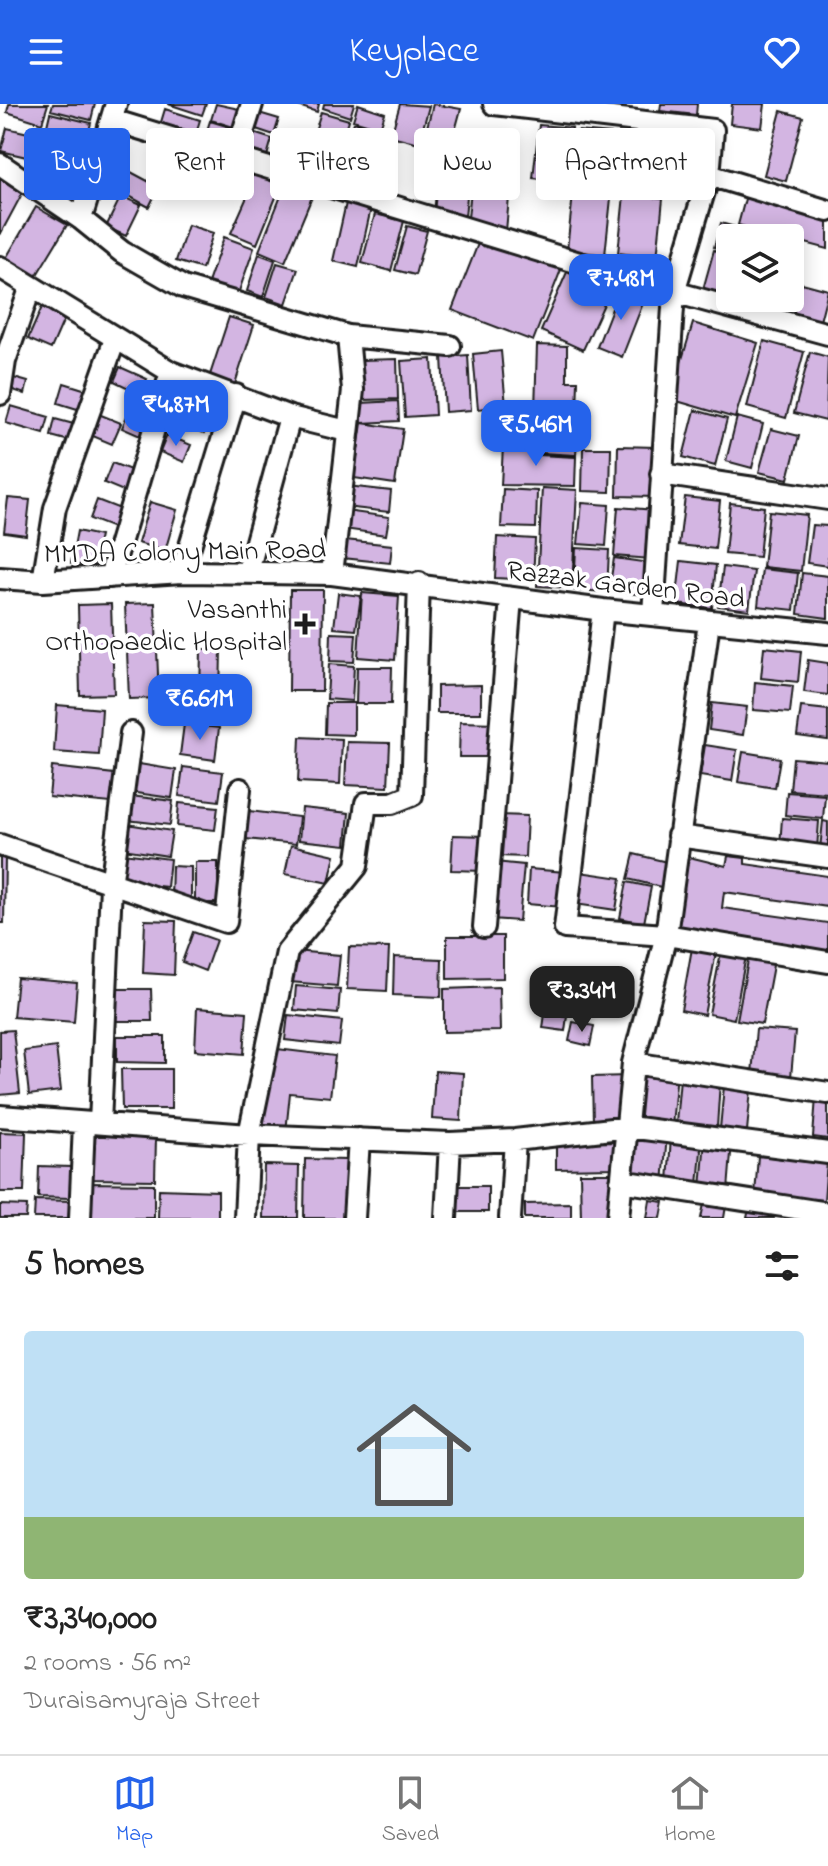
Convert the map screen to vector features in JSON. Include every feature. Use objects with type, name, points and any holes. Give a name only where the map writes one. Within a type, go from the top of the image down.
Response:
[{"type":"street","points":[[244,128],[252,104]]},
{"type":"street","points":[[494,104],[696,128]]},
{"type":"street","points":[[81,219],[114,112],[156,128]]},
{"type":"street","points":[[0,164],[81,219],[122,252],[183,287],[348,336],[450,346]]},
{"type":"street","points":[[254,164],[674,292],[828,334]]},
{"type":"street","points":[[715,177],[828,211]]},
{"type":"street","points":[[653,614],[674,292],[702,200]]},
{"type":"street","points":[[0,267],[30,289],[171,372],[290,417],[347,431]]},
{"type":"street","points":[[0,394],[5,361],[30,289]]},
{"type":"street","points":[[332,574],[353,390],[348,336]]},
{"type":"street","points":[[43,581],[55,508],[115,339]]},
{"type":"street","points":[[110,577],[171,372]]},
{"type":"street","points":[[182,572],[236,395]]},
{"type":"street","points":[[248,571],[290,417]]},
{"type":"street","points":[[661,474],[828,499]]},
{"type":"street","name":"MMDA Colony Main Road","points":[[0,578],[43,581],[248,571],[332,574],[419,583]]},
{"type":"street","points":[[245,1218],[249,1135],[287,952],[357,866],[366,803],[392,803],[412,795],[419,583]]},
{"type":"street","name":"Razzak Garden Road","points":[[419,583],[603,610],[828,633]]},
{"type":"street","points":[[484,927],[511,598]]},
{"type":"street","points":[[603,610],[565,928],[666,935],[828,962]]},
{"type":"street","points":[[618,1218],[633,1063],[666,935],[709,622]]},
{"type":"street","points":[[80,1218],[92,1123],[111,886],[131,733]]},
{"type":"street","points":[[0,845],[111,886],[226,922],[240,789]]},
{"type":"street","points":[[678,836],[828,857]]},
{"type":"street","points":[[633,1063],[828,1093]]},
{"type":"street","points":[[0,1116],[249,1135],[450,1143],[515,1140],[629,1127],[828,1153]]},
{"type":"street","points":[[354,1218],[359,1139]]},
{"type":"street","points":[[510,1218],[515,1140]]},
{"type":"street","points":[[446,1218],[450,1143]]},
{"type":"street","points":[[621,1181],[828,1213]]},
{"type":"building","points":[[9,104],[48,104],[42,123],[7,112]]},
{"type":"building","points":[[53,104],[95,104],[91,120],[51,110]]},
{"type":"building","points":[[168,104],[206,104],[202,115]]},
{"type":"building","points":[[216,104],[248,111],[244,128],[211,120]]},
{"type":"building","points":[[292,104],[319,104],[317,112]]},
{"type":"building","points":[[324,104],[354,104],[350,117],[323,108]]},
{"type":"building","points":[[358,104],[385,113],[380,128],[353,120]]},
{"type":"building","points":[[400,104],[429,106],[423,128],[414,128],[414,142],[398,138],[398,128],[393,128]]},
{"type":"building","points":[[433,104],[461,109],[456,128],[427,128]]},
{"type":"building","points":[[661,104],[697,104],[696,115],[660,111]]},
{"type":"building","points":[[732,104],[765,104],[762,128],[730,124]]},
{"type":"building","points":[[165,109],[200,120],[198,128],[159,128]]},
{"type":"building","points":[[252,111],[279,119],[276,128],[270,128],[270,134],[247,126]]},
{"type":"building","points":[[781,111],[803,117],[786,181],[764,175]]},
{"type":"building","points":[[321,112],[349,120],[347,128],[316,128]]},
{"type":"building","points":[[50,113],[91,123],[90,128],[47,128]]},
{"type":"building","points":[[210,121],[233,128],[208,128]]},
{"type":"building","points":[[354,122],[372,128],[352,128]]},
{"type":"building","points":[[539,125],[572,128],[539,128]]},
{"type":"building","points":[[7,128],[24,132],[24,156],[1,151]]},
{"type":"building","points":[[254,133],[270,138],[265,163],[254,159]]},
{"type":"building","points":[[536,152],[536,178],[533,178]]},
{"type":"building","points":[[254,170],[270,176],[270,200],[275,200],[257,244],[231,233],[246,200],[254,200]]},
{"type":"building","points":[[130,172],[146,180],[146,200],[152,200],[149,207],[130,197]]},
{"type":"building","points":[[0,179],[23,192],[0,235]]},
{"type":"building","points":[[746,195],[828,217],[828,249],[804,243],[804,224],[738,224]]},
{"type":"building","points":[[119,200],[130,200],[141,205],[126,236],[106,227]]},
{"type":"building","points":[[279,200],[311,200],[285,262],[259,251]]},
{"type":"building","points":[[435,200],[467,200],[465,216],[434,213]]},
{"type":"building","points":[[470,200],[509,200],[506,231],[467,227]]},
{"type":"building","points":[[572,200],[611,200],[605,255],[567,250]]},
{"type":"building","points":[[623,200],[663,200],[657,258],[618,253]]},
{"type":"building","points":[[346,203],[371,208],[358,267],[333,261]]},
{"type":"building","points":[[36,207],[67,225],[32,283],[2,265]]},
{"type":"building","points":[[375,214],[404,221],[391,271],[362,263]]},
{"type":"building","points":[[188,225],[213,233],[202,269],[176,261]]},
{"type":"building","points":[[407,226],[427,231],[415,275],[395,270]]},
{"type":"building","points":[[481,236],[562,267],[533,341],[452,310]]},
{"type":"building","points":[[224,237],[254,248],[238,294],[208,283]]},
{"type":"building","points":[[714,250],[716,297],[702,293]]},
{"type":"building","points":[[259,254],[275,260],[263,297],[247,291]]},
{"type":"building","points":[[277,263],[298,269],[286,304],[266,297]]},
{"type":"building","points":[[567,272],[610,291],[583,350],[541,331]]},
{"type":"building","points":[[804,284],[828,290],[819,325],[792,318],[794,312],[804,312]]},
{"type":"building","points":[[620,288],[645,298],[622,357],[597,347]]},
{"type":"building","points":[[42,307],[65,317],[51,349],[28,339]]},
{"type":"building","points":[[229,317],[254,325],[234,387],[209,378]]},
{"type":"building","points":[[693,323],[758,343],[735,418],[670,399]]},
{"type":"building","points":[[764,341],[804,352],[786,418],[747,407]]},
{"type":"building","points":[[537,345],[567,346],[567,381],[578,381],[577,411],[535,410]]},
{"type":"building","points":[[501,351],[506,406],[478,409],[473,354]]},
{"type":"building","points":[[810,352],[828,357],[826,421],[794,413]]},
{"type":"building","points":[[468,355],[471,410],[445,412],[442,357]]},
{"type":"building","points":[[397,359],[398,399],[363,400],[362,360]]},
{"type":"building","points":[[432,359],[435,415],[405,417],[401,361]]},
{"type":"building","points":[[120,367],[147,379],[135,405],[128,402],[133,390],[114,381]]},
{"type":"building","points":[[14,378],[28,382],[25,394],[10,389]]},
{"type":"building","points":[[64,383],[93,392],[87,412],[58,403]]},
{"type":"building","points":[[191,394],[214,401],[204,433],[181,425]]},
{"type":"building","points":[[398,401],[399,421],[362,423],[361,403]]},
{"type":"building","points":[[11,406],[49,417],[44,434],[6,423]]},
{"type":"building","points":[[130,408],[156,419],[147,439],[122,428]]},
{"type":"building","points":[[695,410],[727,419],[715,466],[683,457]]},
{"type":"building","points":[[544,411],[579,413],[576,455],[542,453]]},
{"type":"building","points":[[96,413],[121,423],[112,444],[88,434]]},
{"type":"building","points":[[737,417],[763,424],[752,468],[726,461]]},
{"type":"building","points":[[55,419],[81,426],[77,443],[51,436]]},
{"type":"building","points":[[362,423],[403,429],[395,484],[354,478]]},
{"type":"building","points":[[771,429],[799,436],[788,479],[759,472]]},
{"type":"building","points":[[167,435],[191,445],[184,462],[160,452]]},
{"type":"building","points":[[503,446],[540,448],[540,455],[576,457],[575,486],[501,485]]},
{"type":"building","points":[[618,446],[657,447],[656,497],[617,496]]},
{"type":"building","points":[[583,448],[611,448],[610,492],[582,491]]},
{"type":"building","points":[[112,463],[136,472],[128,493],[104,483]]},
{"type":"building","points":[[347,486],[391,491],[389,512],[345,507]]},
{"type":"building","points":[[542,488],[577,490],[572,588],[537,586]]},
{"type":"building","points":[[503,489],[537,491],[536,528],[501,527]]},
{"type":"building","points":[[685,497],[720,501],[715,549],[679,545]]},
{"type":"building","points":[[8,498],[30,500],[26,535],[4,532]]},
{"type":"building","points":[[97,500],[123,510],[116,529],[90,519]]},
{"type":"building","points":[[150,502],[177,510],[165,551],[138,543]]},
{"type":"building","points":[[582,503],[609,505],[606,546],[578,544]]},
{"type":"building","points":[[730,503],[764,507],[759,557],[725,554]]},
{"type":"building","points":[[618,507],[655,510],[651,559],[614,556]]},
{"type":"building","points":[[346,511],[389,517],[386,535],[344,529]]},
{"type":"building","points":[[769,511],[807,515],[801,571],[763,567]]},
{"type":"building","points":[[812,525],[828,526],[828,566],[807,563]]},
{"type":"building","points":[[77,531],[100,536],[93,567],[71,563]]},
{"type":"building","points":[[497,537],[535,539],[533,580],[495,578]]},
{"type":"building","points":[[345,540],[392,545],[390,563],[343,558]]},
{"type":"building","points":[[576,548],[609,550],[607,592],[574,590]]},
{"type":"building","points":[[614,558],[650,563],[645,595],[609,591]]},
{"type":"building","points":[[681,561],[716,565],[712,608],[676,604]]},
{"type":"building","points":[[723,567],[754,571],[749,610],[718,606]]},
{"type":"building","points":[[762,569],[798,573],[794,610],[758,606]]},
{"type":"building","points":[[802,573],[828,576],[828,618],[798,614]]},
{"type":"building","points":[[290,590],[323,590],[322,691],[289,691]]},
{"type":"building","points":[[338,593],[361,596],[356,630],[334,628]]},
{"type":"building","points":[[362,593],[399,596],[395,660],[358,657]]},
{"type":"building","points":[[155,603],[159,698],[129,699],[125,604]]},
{"type":"building","points":[[111,604],[114,694],[80,695],[78,605]]},
{"type":"building","points":[[331,633],[356,634],[354,662],[330,661]]},
{"type":"building","points":[[764,647],[801,651],[798,682],[761,678]]},
{"type":"building","points":[[201,649],[221,649],[220,698],[200,697]]},
{"type":"building","points":[[808,660],[828,663],[828,695],[804,692]]},
{"type":"building","points":[[329,664],[354,666],[352,701],[327,699]]},
{"type":"building","points":[[357,667],[392,667],[391,704],[356,704]]},
{"type":"building","points":[[755,682],[793,686],[790,713],[753,710]]},
{"type":"building","points":[[481,685],[481,713],[437,713],[437,686]]},
{"type":"building","points":[[326,703],[354,703],[354,735],[325,734]]},
{"type":"building","points":[[712,703],[747,707],[743,735],[709,730]]},
{"type":"building","points":[[57,705],[102,709],[99,755],[54,752]]},
{"type":"building","points":[[801,707],[828,710],[828,740],[797,736]]},
{"type":"building","points":[[460,722],[496,723],[495,757],[459,757]]},
{"type":"building","points":[[184,724],[219,728],[215,760],[180,755]]},
{"type":"building","points":[[300,737],[342,739],[340,784],[298,782]]},
{"type":"building","points":[[347,742],[390,743],[388,787],[345,785]]},
{"type":"building","points":[[705,745],[737,750],[732,781],[700,776]]},
{"type":"building","points":[[743,752],[780,758],[775,788],[738,782]]},
{"type":"building","points":[[793,758],[828,761],[828,793],[790,790]]},
{"type":"building","points":[[133,763],[176,770],[172,798],[129,792]]},
{"type":"building","points":[[52,767],[114,774],[111,803],[49,797]]},
{"type":"building","points":[[183,767],[223,772],[219,801],[179,796]]},
{"type":"building","points":[[787,792],[825,795],[823,819],[785,815]]},
{"type":"building","points":[[130,796],[173,801],[170,825],[127,820]]},
{"type":"building","points":[[179,803],[218,807],[215,830],[177,826]]},
{"type":"building","points":[[302,808],[349,813],[346,845],[299,840]]},
{"type":"building","points":[[249,811],[299,817],[296,844],[246,839]]},
{"type":"building","points":[[499,815],[527,816],[525,857],[498,856]]},
{"type":"building","points":[[782,818],[819,821],[817,849],[780,846]]},
{"type":"building","points":[[823,821],[828,822],[828,850],[820,849]]},
{"type":"building","points":[[127,824],[172,831],[168,856],[123,849]]},
{"type":"building","points":[[453,835],[487,836],[485,871],[451,870]]},
{"type":"building","points":[[291,845],[335,855],[329,883],[285,874]]},
{"type":"building","points":[[123,853],[170,859],[167,887],[120,882]]},
{"type":"building","points":[[634,854],[667,862],[661,887],[628,879]]},
{"type":"building","points":[[681,855],[726,866],[728,856],[745,858],[745,864],[828,876],[828,907],[724,892],[722,908],[828,923],[828,952],[671,929]]},
{"type":"building","points":[[0,857],[5,857],[4,923],[0,923]]},
{"type":"building","points":[[195,862],[218,862],[218,903],[195,903]]},
{"type":"building","points":[[495,862],[524,865],[519,921],[491,919]]},
{"type":"building","points":[[172,866],[191,867],[191,900],[171,900]]},
{"type":"building","points":[[529,869],[565,872],[562,907],[527,904]]},
{"type":"building","points":[[580,872],[621,878],[616,910],[575,904]]},
{"type":"building","points":[[627,882],[651,887],[644,923],[620,918]]},
{"type":"building","points":[[145,920],[176,921],[174,975],[143,973]]},
{"type":"building","points":[[193,932],[216,940],[205,971],[182,962]]},
{"type":"building","points":[[447,936],[503,936],[503,978],[447,979]]},
{"type":"building","points":[[349,947],[389,948],[387,991],[347,989]]},
{"type":"building","points":[[692,948],[716,953],[704,1015],[681,1010]]},
{"type":"building","points":[[293,951],[340,955],[337,986],[290,982]]},
{"type":"building","points":[[721,952],[746,956],[734,1019],[709,1014]]},
{"type":"building","points":[[749,955],[774,960],[762,1024],[737,1020]]},
{"type":"building","points":[[394,957],[442,959],[441,997],[393,995]]},
{"type":"building","points":[[17,978],[77,983],[74,1022],[13,1017]]},
{"type":"building","points":[[296,986],[340,990],[338,1014],[294,1010]]},
{"type":"building","points":[[499,987],[500,1031],[444,1032],[444,989]]},
{"type":"building","points":[[112,989],[151,989],[152,1021],[112,1021]]},
{"type":"building","points":[[197,1008],[247,1012],[244,1054],[195,1050]]},
{"type":"building","points":[[545,1014],[567,1016],[565,1031],[543,1028]]},
{"type":"building","points":[[288,1015],[342,1021],[339,1046],[285,1040]]},
{"type":"building","points":[[573,1022],[594,1026],[590,1046],[569,1041]]},
{"type":"building","points":[[756,1029],[795,1032],[791,1077],[752,1074]]},
{"type":"building","points":[[13,1030],[20,1093],[0,1095],[0,1031]]},
{"type":"building","points":[[117,1036],[165,1036],[165,1063],[117,1062]]},
{"type":"building","points":[[56,1047],[61,1091],[29,1095],[24,1051]]},
{"type":"building","points":[[269,1048],[335,1056],[330,1097],[290,1093],[286,1132],[259,1129]]},
{"type":"building","points":[[121,1069],[171,1069],[171,1109],[122,1109]]},
{"type":"building","points":[[640,1070],[677,1073],[672,1125],[635,1123]]},
{"type":"building","points":[[435,1071],[463,1073],[461,1121],[432,1119]]},
{"type":"building","points":[[627,1076],[628,1122],[593,1122],[592,1077]]},
{"type":"building","points":[[680,1078],[720,1081],[717,1127],[676,1123]]},
{"type":"building","points":[[724,1086],[751,1089],[747,1131],[720,1129]]},
{"type":"building","points":[[816,1097],[828,1098],[828,1139],[813,1137]]},
{"type":"building","points":[[633,1131],[667,1134],[663,1184],[628,1181]]},
{"type":"building","points":[[0,1132],[26,1133],[24,1192],[0,1192]]},
{"type":"building","points":[[91,1135],[156,1137],[155,1180],[90,1179]]},
{"type":"building","points":[[671,1137],[702,1139],[698,1185],[668,1182]]},
{"type":"building","points":[[705,1139],[732,1141],[728,1190],[701,1188]]},
{"type":"building","points":[[615,1142],[615,1168],[556,1169],[556,1143]]},
{"type":"building","points":[[758,1156],[827,1162],[824,1200],[755,1195]]},
{"type":"building","points":[[305,1159],[346,1160],[344,1218],[304,1218]]},
{"type":"building","points":[[264,1165],[299,1166],[298,1218],[263,1218]]},
{"type":"building","points":[[39,1166],[71,1167],[70,1198],[38,1197]]},
{"type":"building","points":[[580,1173],[612,1173],[613,1218],[581,1218]]},
{"type":"building","points":[[89,1183],[154,1184],[154,1218],[88,1218]]},
{"type":"building","points":[[456,1186],[488,1186],[488,1212],[456,1212]]},
{"type":"building","points":[[159,1189],[218,1191],[218,1218],[158,1218]]},
{"type":"building","points":[[706,1195],[727,1200],[724,1218],[701,1218]]},
{"type":"building","points":[[35,1200],[71,1201],[70,1218],[34,1218]]},
{"type":"building","points":[[650,1200],[664,1202],[661,1218],[647,1218]]},
{"type":"building","points":[[751,1200],[777,1207],[774,1218],[747,1218]]},
{"type":"building","points":[[571,1203],[571,1218],[525,1218],[525,1204]]},
{"type":"building","points":[[0,1205],[27,1206],[26,1218],[0,1218]]},
{"type":"place","name":"Vasanthi Orthopaedic Hospital","points":[[305,624]]}]
